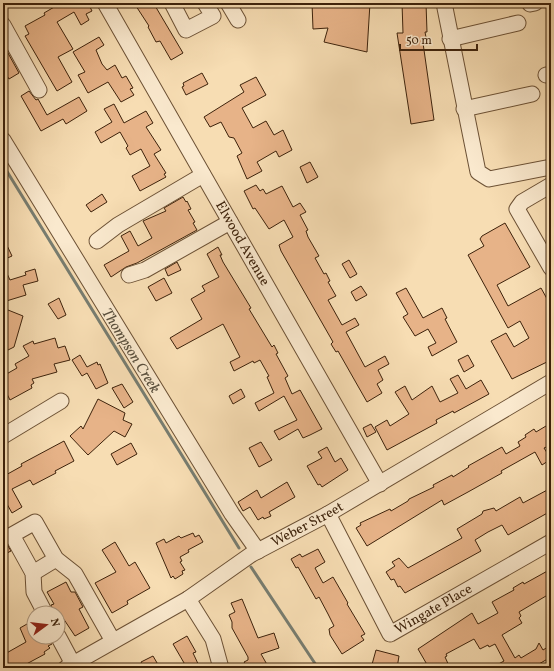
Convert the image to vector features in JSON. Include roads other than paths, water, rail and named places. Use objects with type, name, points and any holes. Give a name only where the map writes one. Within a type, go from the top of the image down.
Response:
[{"type":"street","name":"Elwood Avenue","points":[[105,3],[380,484]]},
{"type":"street","points":[[172,3],[186,30],[213,16],[205,3]]},
{"type":"street","points":[[228,3],[238,20]]},
{"type":"street","points":[[444,3],[464,109],[478,172],[489,179],[551,167]]},
{"type":"street","points":[[450,39],[518,23]]},
{"type":"street","points":[[3,25],[39,90]]},
{"type":"street","points":[[464,109],[532,94]]},
{"type":"street","points":[[3,140],[232,514],[258,551]]},
{"type":"street","points":[[97,241],[118,225],[203,175]]},
{"type":"street","points":[[551,185],[522,202],[518,206],[517,211],[551,268]]},
{"type":"street","points":[[129,275],[145,270],[230,222]]},
{"type":"street","name":"Weber Street","points":[[69,666],[188,599],[258,551],[328,514],[551,382]]},
{"type":"street","points":[[3,436],[61,401]]},
{"type":"street","name":"Wingate Place","points":[[328,514],[390,634],[551,542]]},
{"type":"street","points":[[41,605],[34,592],[33,573],[12,535],[35,522],[56,559],[75,574],[113,641]]},
{"type":"street","points":[[33,573],[56,559]]},
{"type":"street","points":[[188,599],[213,639],[221,668]]},
{"type":"street","points":[[61,645],[69,666]]},
{"type":"waterway","name":"Thompson Creek","points":[[3,165],[239,548]]},
{"type":"waterway","name":"Thompson Creek","points":[[251,567],[318,668]]}]
